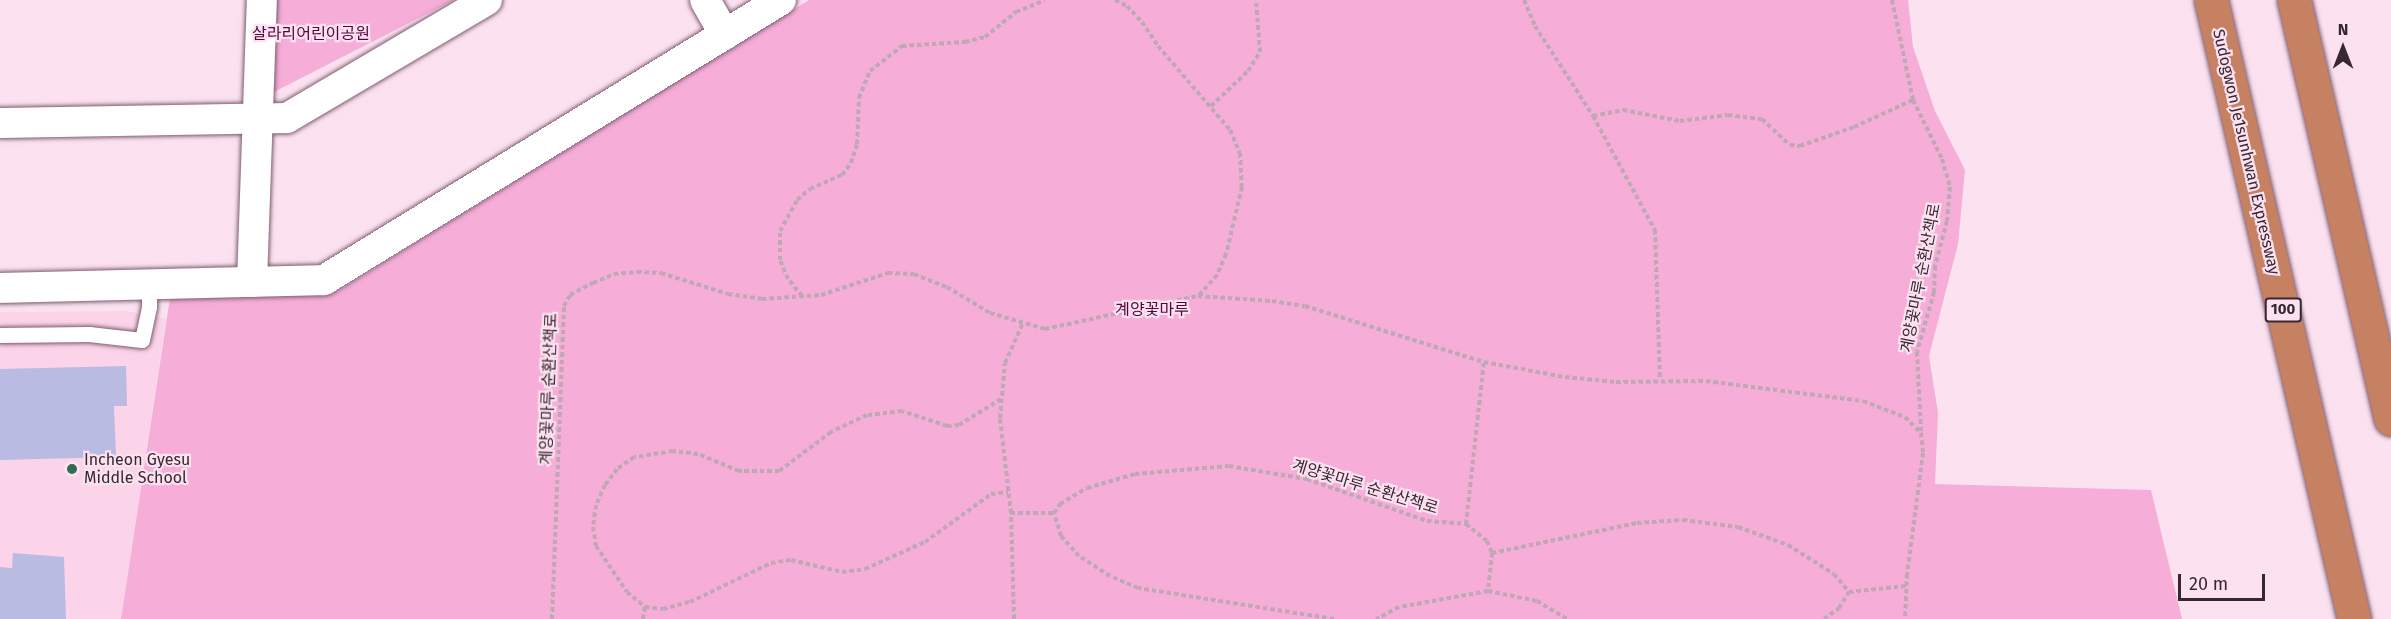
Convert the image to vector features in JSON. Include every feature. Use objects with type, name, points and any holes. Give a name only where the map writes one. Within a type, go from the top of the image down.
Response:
[{"type":"highway","name":"Sudogwon Je1sunhwan Expressway","points":[[2211,0],[2354,619]]},
{"type":"highway","points":[[2294,0],[2391,419]]},
{"type":"street","points":[[252,282],[262,0]]},
{"type":"street","points":[[0,123],[288,118],[487,0]]},
{"type":"street","points":[[705,0],[725,35]]},
{"type":"street","points":[[0,288],[324,280],[781,0]]},
{"type":"lane","points":[[0,335],[89,334],[142,340],[149,307],[149,284]]},
{"type":"path","points":[[802,297],[788,279],[780,260],[780,231],[797,200],[842,175],[851,164],[857,144],[858,98],[870,71],[902,46],[964,42],[985,37],[1016,12],[1045,0]]},
{"type":"path","points":[[1115,0],[1127,6],[1142,22],[1158,46],[1211,106],[1230,130],[1240,153],[1242,187],[1226,254],[1217,275],[1198,296]]},
{"type":"path","points":[[1211,106],[1248,71],[1260,52],[1256,0]]},
{"type":"path","points":[[1524,0],[1535,26],[1593,116],[1655,230],[1660,380]]},
{"type":"path","name":"계양꽃마루 순환산책로","points":[[1892,0],[1913,100],[1942,159],[1950,187],[1947,221],[1935,266],[1934,292],[1917,352],[1923,453],[1906,586],[1905,619]]},
{"type":"path","points":[[1593,116],[1623,110],[1680,121],[1728,115],[1762,119],[1790,145],[1800,146],[1854,127],[1913,100]]},
{"type":"path","name":"계양꽃마루 순환산책로","points":[[552,619],[566,300],[614,274],[637,272],[681,278],[728,294],[762,299],[822,295],[888,273],[914,274],[1022,325],[1066,326],[1150,304],[1198,296],[1305,306],[1484,362],[1565,378],[1616,382],[1660,380],[1758,386],[1863,401],[1905,417],[1921,433]]},
{"type":"path","points":[[1014,619],[1011,513],[1001,399],[1005,363],[1022,325]]},
{"type":"path","points":[[1484,362],[1466,524],[1478,530],[1492,553],[1488,591]]},
{"type":"path","points":[[1001,399],[959,425],[947,426],[902,411],[867,415],[831,432],[779,471],[739,471],[698,454],[673,451],[634,457],[617,468],[605,485],[596,505],[593,527],[596,546],[612,573],[645,606],[663,609],[690,602],[771,563],[791,560],[842,572],[865,569],[925,542],[991,494],[1008,492]]},
{"type":"path","name":"계양꽃마루 순환산책로","points":[[1054,513],[1060,504],[1087,488],[1135,474],[1229,466],[1307,479],[1427,521],[1466,524]]},
{"type":"path","points":[[1011,513],[1054,513],[1060,536],[1079,556],[1110,576],[1138,588],[1334,619]]},
{"type":"path","points":[[1492,553],[1637,523],[1711,523],[1753,532],[1788,545],[1834,574],[1849,592]]},
{"type":"path","points":[[1849,592],[1906,586]]},
{"type":"path","points":[[1376,619],[1399,606],[1488,591],[1538,601],[1567,619]]},
{"type":"path","points":[[1824,619],[1839,608],[1849,592]]},
{"type":"path","points":[[643,619],[645,606]]},
{"type":"shaded area","name":"Incheon Gyesu Middle School","points":[[126,311],[166,319],[121,619],[0,619],[0,312]]},
{"type":"green space","name":"살라리어린이공원","points":[[277,0],[454,0],[274,92]]},
{"type":"green space","name":"계양꽃마루","points":[[809,0],[1908,0],[1913,47],[1935,111],[1965,170],[1958,244],[1929,356],[1938,413],[1935,484],[2151,490],[2182,619],[121,619],[170,298],[333,294]]},
{"type":"building","points":[[126,366],[127,406],[114,406],[116,457],[0,460],[0,369]]},
{"type":"building","points":[[13,553],[64,557],[66,619],[0,619],[0,567],[12,568]]},
{"type":"place","name":"Incheon Gyesu Middle School","points":[[72,469]]}]
